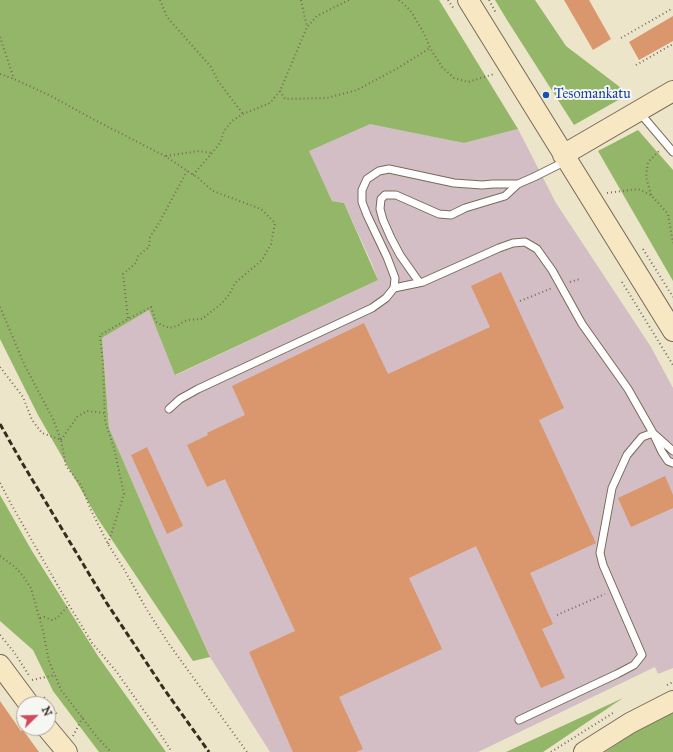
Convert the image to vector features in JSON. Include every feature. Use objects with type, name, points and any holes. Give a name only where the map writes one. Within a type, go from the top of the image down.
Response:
[{"type":"main road","points":[[468,0],[673,331]]},
{"type":"main road","points":[[565,158],[638,111],[673,91]]},
{"type":"main road","points":[[0,665],[23,696]]},
{"type":"main road","points":[[584,752],[630,723],[673,701]]},
{"type":"main road","points":[[56,734],[70,744]]},
{"type":"lane","points":[[638,111],[673,152]]},
{"type":"lane","points":[[419,282],[400,255],[383,220],[380,208],[381,199],[385,195],[396,195],[439,214],[451,215],[466,208],[505,196],[518,184],[534,177],[565,158]]},
{"type":"lane","points":[[169,409],[180,399],[198,389],[372,308],[386,298],[394,288],[395,278],[362,202],[362,190],[367,179],[378,171],[389,169],[454,182],[482,185],[518,184]]},
{"type":"lane","points":[[394,288],[419,282],[513,243],[525,242],[537,250],[552,270],[582,324],[628,389],[662,452],[668,461],[673,463]]},
{"type":"lane","points":[[653,433],[673,452]]},
{"type":"lane","points":[[519,720],[617,674],[634,665],[642,655],[603,565],[600,553],[612,488],[627,455],[642,437],[653,433]]},
{"type":"path","points":[[160,0],[168,17],[211,67],[218,81],[243,114]]},
{"type":"path","points":[[301,0],[307,27]]},
{"type":"path","points":[[193,175],[220,143],[224,131],[232,121],[243,114],[270,102],[280,91],[307,27],[317,16],[349,0]]},
{"type":"path","points":[[401,0],[410,10],[442,67],[454,78],[468,82],[494,74]]},
{"type":"path","points":[[621,38],[673,8]]},
{"type":"path","points":[[0,37],[14,79]]},
{"type":"path","points":[[636,65],[673,44]]},
{"type":"path","points":[[280,91],[285,99],[327,98],[357,90],[398,68],[430,48]]},
{"type":"path","points":[[0,74],[51,96],[165,156],[213,191],[261,209],[275,223],[271,244],[262,260],[235,283],[229,295],[221,304],[202,319],[188,320],[170,328],[156,322],[151,307],[100,335],[103,364],[104,421],[114,448],[124,494],[108,544]]},
{"type":"path","points":[[650,195],[646,177],[648,162],[665,144]]},
{"type":"path","points":[[165,156],[199,151],[212,153]]},
{"type":"path","points":[[128,319],[123,274],[136,263],[138,256],[149,248],[150,237],[187,171]]},
{"type":"path","points":[[607,194],[638,188],[650,195],[668,214],[673,243]]},
{"type":"path","points":[[520,301],[543,291],[580,279]]},
{"type":"path","points":[[0,307],[25,366],[53,419],[61,440],[66,466],[81,485],[91,510],[108,544],[169,644],[247,752]]},
{"type":"path","points":[[0,367],[22,397],[32,420],[42,433],[61,440]]},
{"type":"path","points":[[61,440],[77,417],[87,411],[104,413]]},
{"type":"path","points":[[0,483],[92,643],[116,671],[172,752]]},
{"type":"path","points":[[0,556],[15,567],[31,588],[40,618],[49,661],[61,690],[97,737],[111,752]]},
{"type":"path","points":[[557,615],[614,590]]},
{"type":"path","points":[[40,618],[44,617],[52,620],[57,618],[69,605]]},
{"type":"path","points":[[32,680],[55,675]]},
{"type":"path","points":[[70,744],[82,718]]},
{"type":"shaded area","points":[[370,123],[464,143],[518,129],[556,203],[651,347],[673,388],[673,668],[658,674],[655,667],[478,752],[270,752],[210,657],[109,428],[102,338],[149,310],[176,375],[378,280],[344,203],[332,201],[308,151]]},
{"type":"green space","points":[[0,0],[439,0],[518,129],[464,143],[370,124],[309,151],[332,201],[344,203],[378,280],[175,375],[149,310],[102,338],[109,428],[210,657],[193,661],[98,519],[38,415],[0,339]]},
{"type":"green space","points":[[495,0],[535,0],[566,46],[629,94],[574,125]]},
{"type":"green space","points":[[638,130],[673,170],[673,281],[598,151]]},
{"type":"green space","points":[[0,495],[32,551],[98,656],[166,752],[99,752],[53,691],[33,650],[0,621]]},
{"type":"green space","points":[[623,698],[543,752],[506,752]]},
{"type":"green space","points":[[673,712],[673,752],[605,752],[650,722]]},
{"type":"building","points":[[564,0],[589,0],[611,39],[593,50]]},
{"type":"building","points":[[673,16],[673,41],[639,60],[629,42]]},
{"type":"building","points":[[501,272],[564,408],[539,420],[596,543],[530,573],[553,624],[542,629],[565,678],[541,688],[476,546],[409,578],[442,649],[339,697],[363,749],[356,752],[293,752],[249,652],[295,631],[225,479],[207,487],[187,445],[208,435],[207,433],[245,415],[232,386],[364,323],[388,374],[490,327],[471,286]]},
{"type":"building","points":[[147,447],[183,526],[167,534],[131,455]]},
{"type":"building","points":[[665,476],[673,495],[673,508],[631,527],[618,498]]},
{"type":"building","points":[[0,701],[16,724],[16,736],[27,736],[39,752],[0,752]]},
{"type":"railway","points":[[0,424],[106,602],[164,689],[209,752]]},
{"type":"place","name":"Tesomankatu","points":[[546,95]]}]
